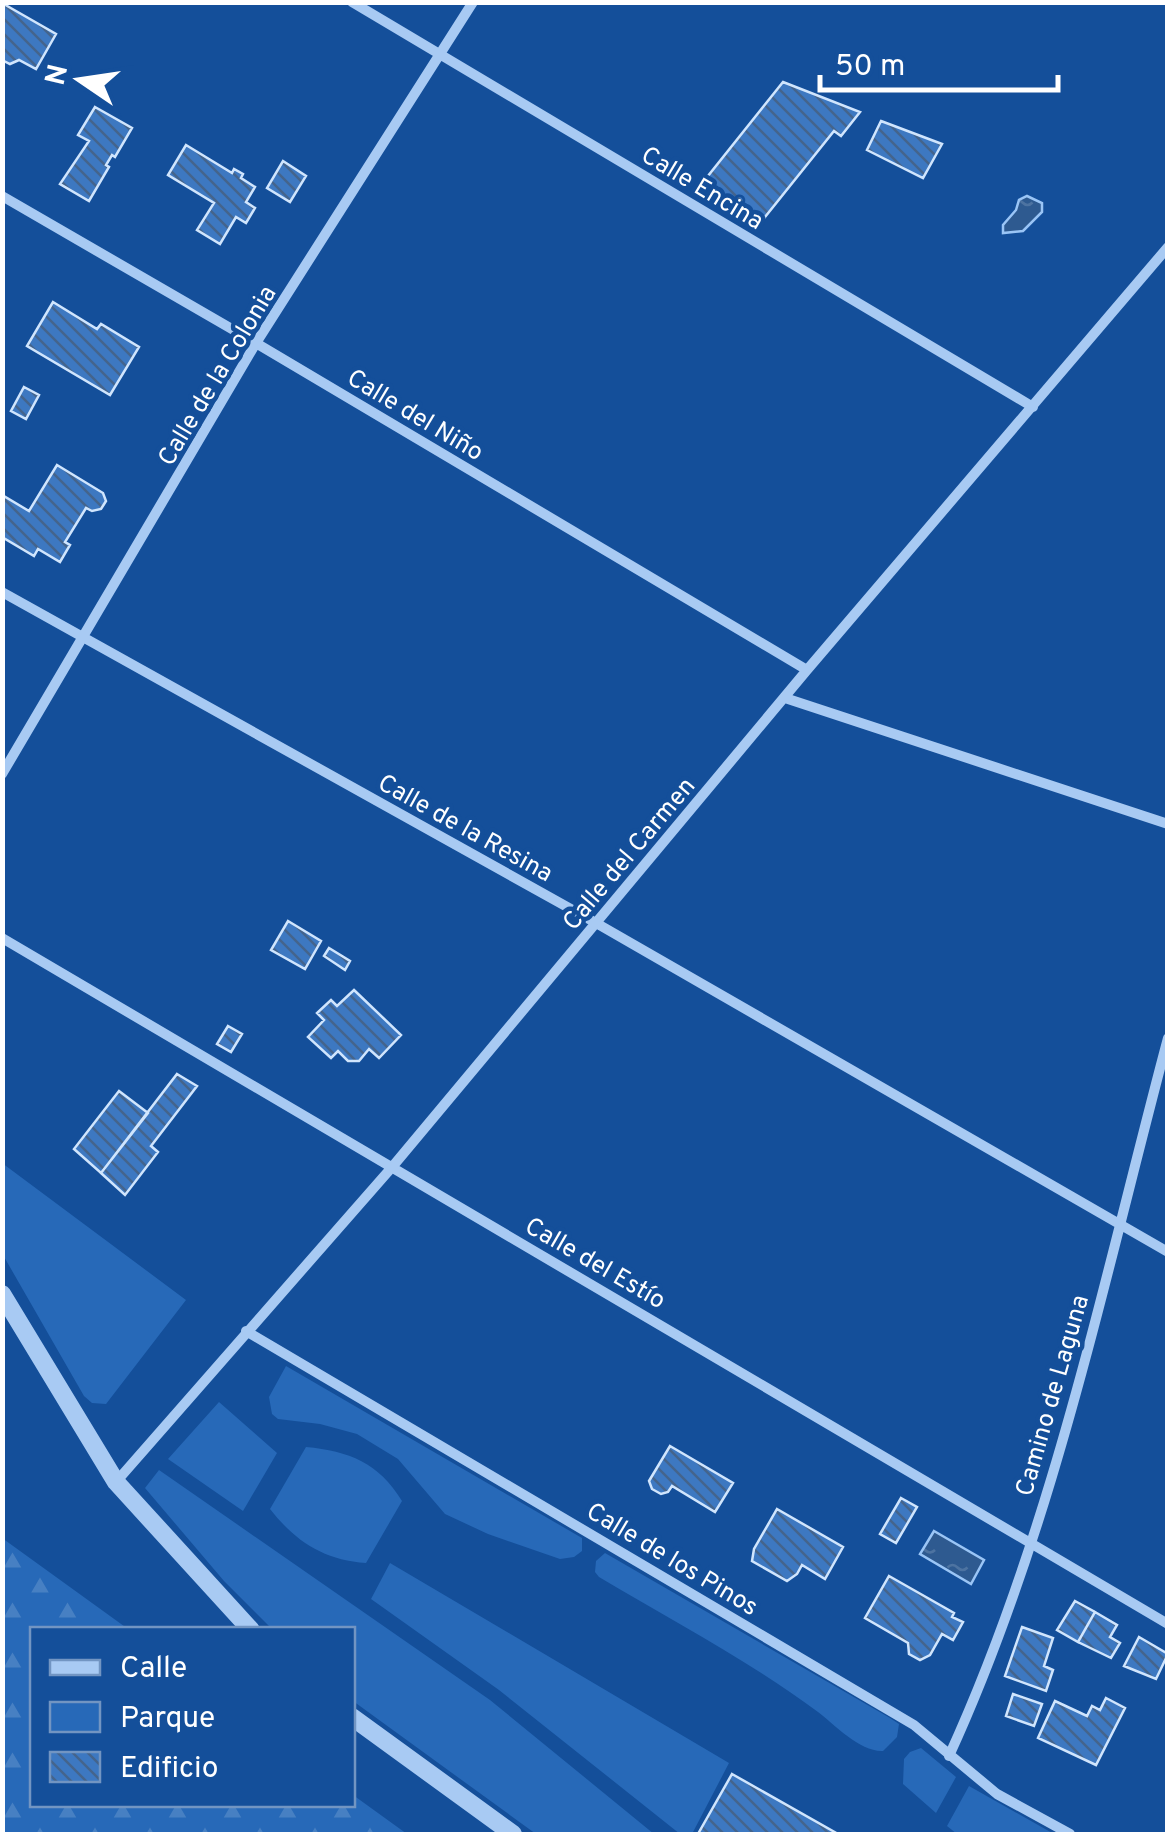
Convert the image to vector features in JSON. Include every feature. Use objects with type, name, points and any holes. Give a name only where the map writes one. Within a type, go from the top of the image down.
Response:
[{"type":"street","name":"Calle Encina","points":[[352,2],[1033,406]]},
{"type":"street","name":"Calle de la Colonia","points":[[2,774],[256,343],[472,2]]},
{"type":"street","name":"Calle del Niño","points":[[2,196],[808,670]]},
{"type":"street","name":"Calle del Carmen","points":[[116,1482],[394,1166],[1168,247]]},
{"type":"street","name":"Calle de la Resina","points":[[2,592],[596,923],[1168,1252]]},
{"type":"street","points":[[785,698],[1168,824]]},
{"type":"street","name":"Calle del Estío","points":[[2,938],[1168,1624]]},
{"type":"street","name":"Camino de Laguna","points":[[949,1756],[980,1689],[1063,1434],[1168,1038]]},
{"type":"street","points":[[2,1294],[116,1482],[248,1627]]},
{"type":"street","name":"Calle de los Pinos","points":[[246,1331],[914,1725],[998,1794],[1070,1834]]},
{"type":"street","points":[[355,1720],[513,1834]]},
{"type":"green space","points":[[2,1163],[186,1300],[106,1404],[92,1403],[84,1396],[3,1255]]},
{"type":"green space","points":[[286,1366],[582,1538],[582,1551],[560,1559],[488,1534],[445,1514],[398,1459],[357,1434],[278,1419],[272,1414],[269,1397]]},
{"type":"green space","points":[[219,1402],[277,1453],[243,1511],[168,1459]]},
{"type":"green space","points":[[306,1447],[362,1461],[383,1477],[402,1501],[366,1563],[337,1558],[312,1547],[270,1509]]},
{"type":"green space","points":[[159,1470],[490,1700],[654,1834],[536,1834],[355,1702],[355,1627],[270,1627],[224,1581],[145,1488]]},
{"type":"green space","points":[[2,1538],[125,1627],[30,1627],[30,1807],[355,1807],[355,1796],[407,1834],[3,1834]]},
{"type":"green space","points":[[605,1553],[890,1718],[899,1724],[897,1737],[883,1751],[857,1743],[765,1675],[599,1577],[595,1572],[596,1561]]},
{"type":"green space","points":[[390,1563],[729,1763],[692,1834],[680,1834],[499,1690],[371,1599]]},
{"type":"green space","points":[[921,1748],[956,1777],[936,1813],[903,1784],[904,1759]]},
{"type":"green space","points":[[969,1786],[1054,1834],[957,1834],[947,1826]]},
{"type":"water","points":[[1027,196],[1042,203],[1042,212],[1023,231],[1003,233],[1003,225],[1019,200]]},
{"type":"water","points":[[934,1531],[984,1560],[971,1584],[920,1554]]},
{"type":"building","points":[[2,3],[56,34],[36,69],[19,60],[10,64],[2,60]]},
{"type":"building","points":[[783,82],[860,112],[841,136],[834,131],[761,222],[700,186]]},
{"type":"building","points":[[95,107],[132,128],[106,165],[109,167],[89,201],[60,184],[89,141],[78,135]]},
{"type":"building","points":[[881,121],[942,144],[923,178],[867,150]]},
{"type":"building","points":[[186,145],[232,173],[234,169],[243,174],[241,178],[255,187],[246,202],[255,208],[246,223],[236,217],[220,244],[197,230],[214,203],[168,175]]},
{"type":"building","points":[[283,161],[306,176],[290,202],[267,188]]},
{"type":"building","points":[[53,302],[97,329],[101,324],[139,347],[110,395],[27,346]]},
{"type":"building","points":[[24,387],[39,395],[26,419],[11,411]]},
{"type":"building","points":[[57,465],[103,493],[106,501],[101,509],[86,508],[65,542],[70,545],[60,562],[38,549],[34,556],[2,537],[2,495],[29,511]]},
{"type":"building","points":[[288,921],[321,941],[305,969],[271,950]]},
{"type":"building","points":[[329,948],[350,961],[345,970],[324,956]]},
{"type":"building","points":[[354,990],[401,1035],[379,1058],[369,1049],[359,1061],[348,1061],[338,1051],[331,1058],[308,1037],[324,1020],[317,1013],[331,1000],[337,1006]]},
{"type":"building","points":[[228,1026],[242,1034],[231,1052],[217,1044]]},
{"type":"building","points":[[177,1074],[197,1086],[151,1146],[158,1152],[125,1195],[101,1173]]},
{"type":"building","points":[[119,1091],[148,1113],[101,1173],[74,1149]]},
{"type":"building","points":[[670,1446],[733,1483],[715,1512],[672,1486],[661,1494],[652,1489],[649,1481]]},
{"type":"building","points":[[901,1498],[917,1507],[896,1543],[880,1534]]},
{"type":"building","points":[[777,1509],[843,1547],[825,1579],[802,1565],[787,1581],[752,1561],[754,1549]]},
{"type":"building","points":[[889,1576],[963,1622],[953,1640],[942,1634],[930,1655],[920,1660],[909,1654],[908,1643],[865,1618]]},
{"type":"building","points":[[1075,1601],[1095,1612],[1078,1642],[1057,1630]]},
{"type":"building","points":[[1095,1612],[1117,1625],[1110,1637],[1120,1643],[1111,1658],[1078,1642]]},
{"type":"building","points":[[1022,1627],[1053,1638],[1044,1666],[1053,1670],[1046,1691],[1005,1676]]},
{"type":"building","points":[[1139,1637],[1168,1654],[1156,1679],[1124,1666]]},
{"type":"building","points":[[1013,1694],[1042,1704],[1034,1726],[1006,1716]]},
{"type":"building","points":[[1106,1698],[1125,1708],[1096,1765],[1038,1738],[1055,1701],[1087,1716],[1092,1706],[1100,1710]]},
{"type":"building","points":[[732,1774],[838,1834],[698,1834]]}]
